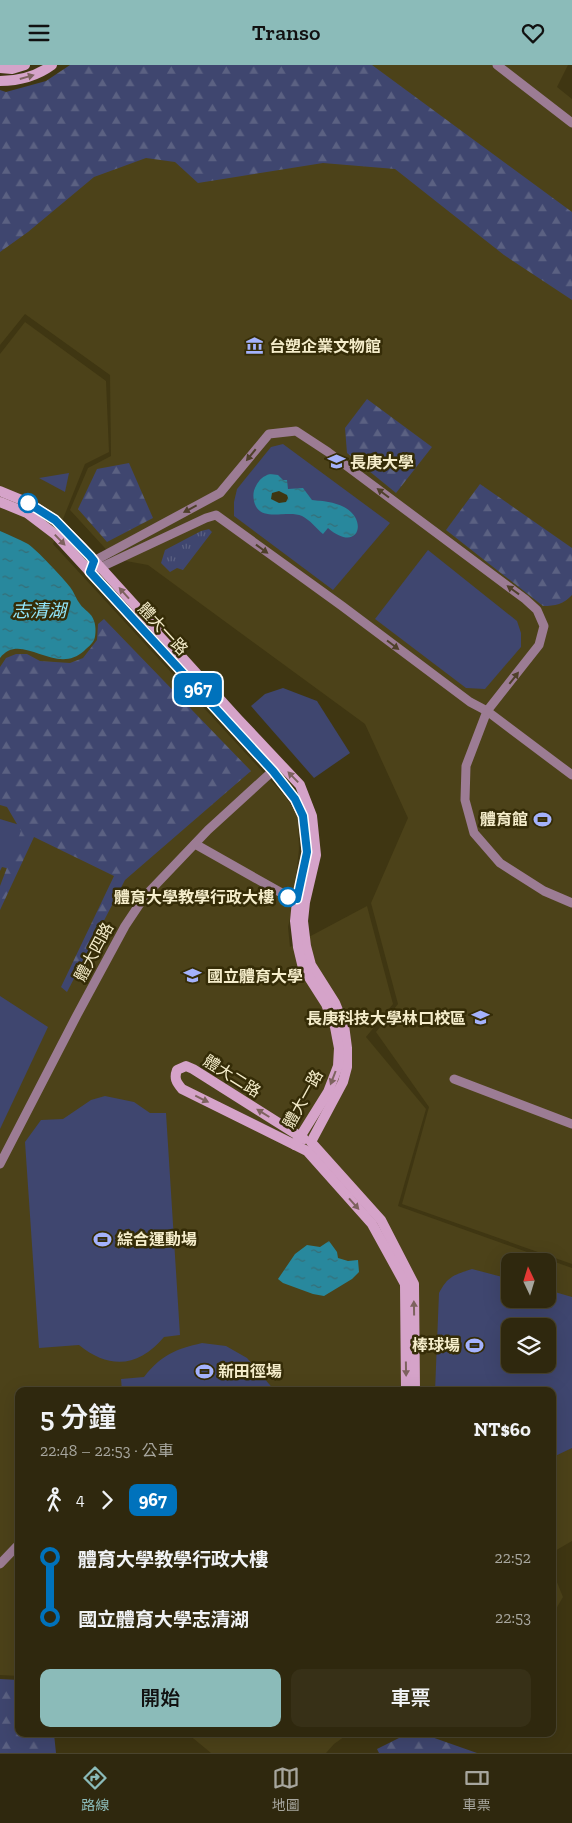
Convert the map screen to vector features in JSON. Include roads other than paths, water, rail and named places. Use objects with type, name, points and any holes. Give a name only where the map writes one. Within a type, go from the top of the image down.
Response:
[{"type":"street","points":[[0,68],[12,69],[25,65]]},
{"type":"street","points":[[0,81],[17,80],[34,75],[52,65]]},
{"type":"street","points":[[497,65],[572,123]]},
{"type":"street","points":[[90,572],[97,565],[220,493],[269,434],[296,431],[328,452],[525,599],[537,611],[544,626],[539,645],[488,711],[466,766],[465,800],[474,833],[500,863],[544,891],[572,903]]},
{"type":"street","name":"體大一路","points":[[0,491],[28,503],[55,520],[97,565],[276,768],[303,816],[307,852],[301,901],[295,921],[303,967],[326,1004],[336,1030],[340,1048],[338,1066],[328,1092],[297,1141]]},
{"type":"street","name":"體大一路","points":[[0,502],[27,513],[48,529],[276,768]]},
{"type":"street","points":[[97,565],[216,515],[470,702],[488,711],[572,775]]},
{"type":"street","name":"體大四路","points":[[0,1164],[125,926],[145,896],[195,844],[276,768]]},
{"type":"street","points":[[195,844],[287,896],[301,901]]},
{"type":"street","name":"體大一路","points":[[301,901],[302,921],[311,965],[334,1003],[344,1025],[348,1048],[347,1067],[343,1082],[309,1147]]},
{"type":"street","name":"體大二路","points":[[297,1141],[193,1069],[186,1066],[177,1070],[175,1076],[177,1083],[182,1089],[309,1147]]},
{"type":"street","points":[[454,1079],[572,1124]]},
{"type":"street","name":"體大一路","points":[[309,1147],[372,1224],[405,1284],[406,1387]]},
{"type":"street","name":"體大一路","points":[[309,1147],[380,1220],[414,1284],[415,1387]]},
{"type":"street","points":[[0,1564],[15,1547]]},
{"type":"water","points":[[270,474],[278,475],[283,480],[287,480],[288,489],[303,488],[312,500],[324,501],[344,507],[356,519],[357,532],[347,538],[338,535],[328,528],[323,534],[302,516],[296,514],[274,515],[262,512],[257,508],[253,495],[260,480]]},
{"type":"water","name":"志清湖","points":[[0,531],[28,544],[50,564],[67,583],[80,604],[92,616],[95,625],[95,638],[84,651],[73,658],[62,659],[18,649],[8,651],[0,658]]},
{"type":"water","points":[[329,1241],[337,1252],[338,1258],[348,1261],[358,1260],[359,1272],[352,1279],[324,1296],[283,1283],[278,1279],[295,1254],[307,1245],[320,1247]]},
{"type":"place","name":"台塑企業文物館","points":[[255,346]]},
{"type":"place","name":"長庚大學","points":[[336,462]]},
{"type":"place","name":"體育館","points":[[542,819]]},
{"type":"place","name":"體育大學教學行政大樓","points":[[288,897]]},
{"type":"place","name":"國立體育大學","points":[[193,976]]},
{"type":"place","name":"長庚科技大學林口校區","points":[[480,1018]]},
{"type":"place","name":"綜合運動場","points":[[103,1239]]},
{"type":"place","name":"棒球場","points":[[474,1345]]},
{"type":"place","name":"新田徑場","points":[[204,1371]]}]
